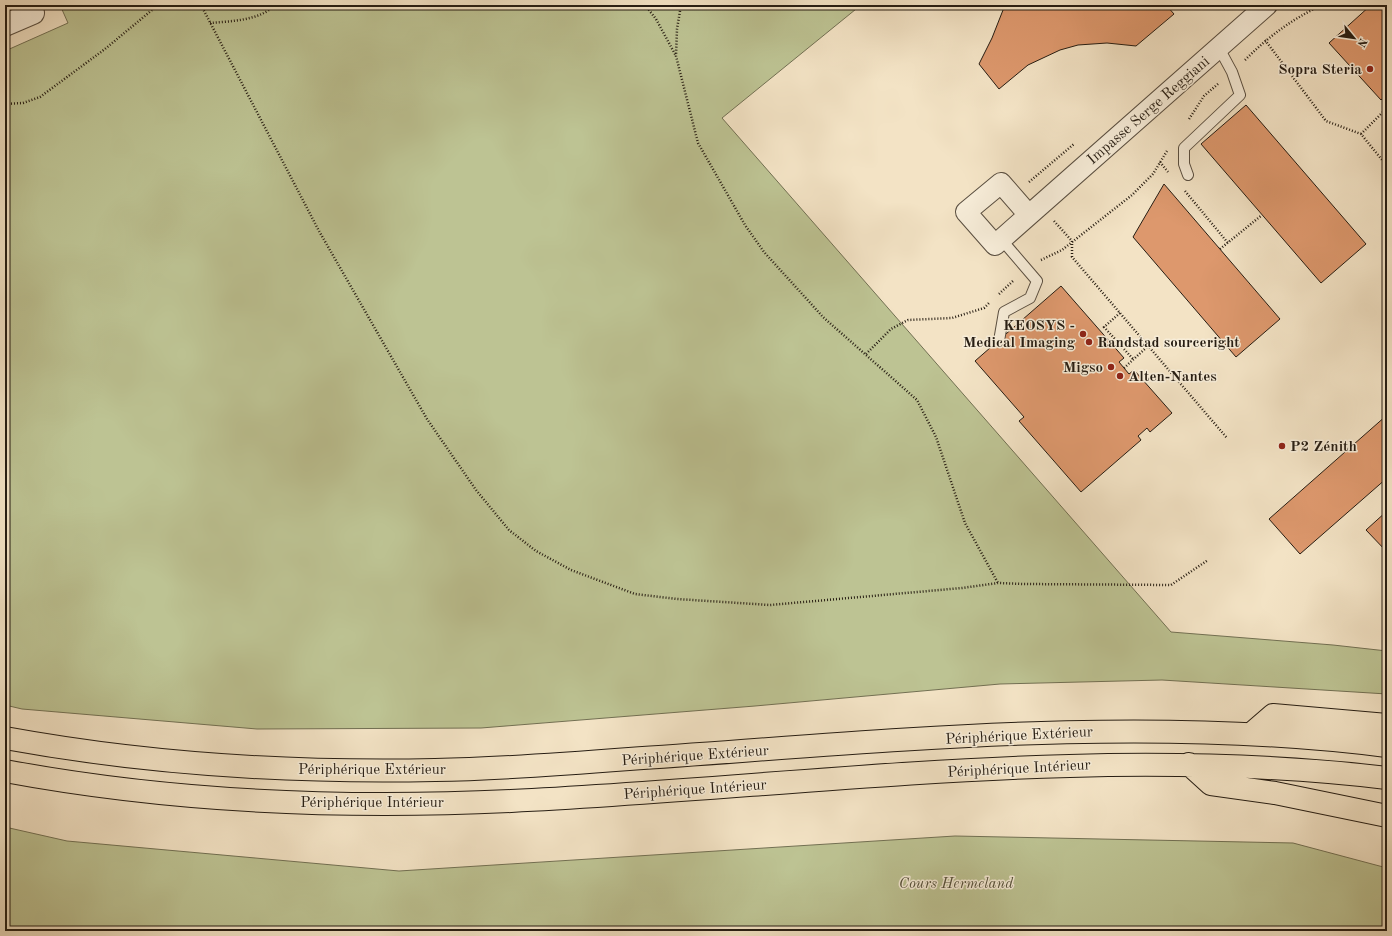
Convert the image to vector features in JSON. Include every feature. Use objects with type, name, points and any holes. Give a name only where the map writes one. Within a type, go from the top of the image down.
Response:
[{"type":"highway","points":[[1251,734],[1273,715],[1387,725]]},
{"type":"highway","name":"Périphérique Extérieur","points":[[5,738],[159,761],[276,769],[358,771],[515,767],[929,739],[1103,731],[1251,734],[1387,746]]},
{"type":"highway","name":"Périphérique Intérieur","points":[[5,771],[106,786],[226,799],[286,802],[404,803],[510,801],[971,769],[1112,764],[1189,764],[1269,768],[1387,778]]},
{"type":"highway","points":[[1189,764],[1211,784],[1275,793],[1387,816]]},
{"type":"street","points":[[5,26],[33,13],[30,5]]},
{"type":"street","name":"Impasse Serge Reggiani","points":[[1001,239],[1267,5]]},
{"type":"street","points":[[1001,239],[995,245],[966,212],[1001,183],[1028,214]]},
{"type":"lane","points":[[1188,175],[1184,164],[1184,148],[1240,95],[1232,72],[1219,48]]},
{"type":"lane","points":[[999,341],[1004,312],[1030,298],[1037,281],[1001,239]]},
{"type":"path","points":[[5,104],[23,103],[40,97],[105,49],[158,5]]},
{"type":"path","points":[[201,5],[319,231],[426,419],[476,490],[509,530],[536,551],[571,570],[635,594],[770,605],[838,600],[998,583],[1171,585],[1208,560]]},
{"type":"path","points":[[210,23],[256,17],[271,9],[275,5]]},
{"type":"path","points":[[645,5],[656,19],[676,56],[698,143],[745,225],[764,252],[794,287],[823,317],[917,400],[941,449],[965,523],[998,583]]},
{"type":"path","points":[[676,56],[677,29],[681,5]]},
{"type":"path","points":[[1249,21],[1326,121],[1361,134],[1387,166]]},
{"type":"path","points":[[1361,134],[1387,108]]},
{"type":"path","points":[[1160,162],[1170,174]]},
{"type":"path","points":[[1180,186],[1228,243]]},
{"type":"path","points":[[1220,250],[1262,215]]},
{"type":"path","points":[[866,354],[891,330],[908,320],[952,318],[984,308],[1027,270],[1039,261],[1062,250],[1072,241],[1072,257],[1227,438]]},
{"type":"path","points":[[1120,313],[1104,327],[1133,359]]},
{"type":"path","points":[[1124,368],[1148,346]]},
{"type":"green space","points":[[60,5],[861,5],[722,118],[1171,632],[1333,645],[1387,651],[1387,694],[1162,680],[1000,684],[755,706],[481,728],[257,729],[22,709],[5,705],[5,51],[68,23]]},
{"type":"green space","name":"Cours Hermeland","points":[[5,827],[67,841],[399,871],[955,836],[1293,843],[1387,868],[1387,931],[5,931]]},
{"type":"building","points":[[1005,5],[1166,5],[1174,14],[1136,46],[1107,43],[1078,45],[1060,50],[1028,65],[999,89],[979,64],[992,38]]},
{"type":"building","name":"Sopra Steria","points":[[1371,5],[1386,5],[1387,7],[1387,98],[1385,96],[1381,100],[1329,43]]},
{"type":"building","points":[[1246,105],[1366,244],[1321,283],[1201,144]]},
{"type":"building","points":[[1164,184],[1280,319],[1236,357],[1133,237]]},
{"type":"building","points":[[1061,286],[1124,358],[1119,362],[1129,374],[1134,370],[1172,413],[1150,432],[1147,428],[1138,436],[1141,440],[1081,492],[1019,421],[1024,417],[975,361]]},
{"type":"building","points":[[1387,415],[1387,478],[1300,554],[1269,519]]},
{"type":"building","points":[[1387,511],[1387,552],[1366,530]]},
{"type":"place","name":"Sopra Steria","points":[[1370,69]]},
{"type":"place","name":"KEOSYS - Medical Imaging","points":[[1083,334]]},
{"type":"place","name":"Randstad sourceright","points":[[1089,342]]},
{"type":"place","name":"Migso","points":[[1111,367]]},
{"type":"place","name":"Alten-Nantes","points":[[1120,376]]},
{"type":"place","name":"P2 Zénith","points":[[1282,446]]}]
